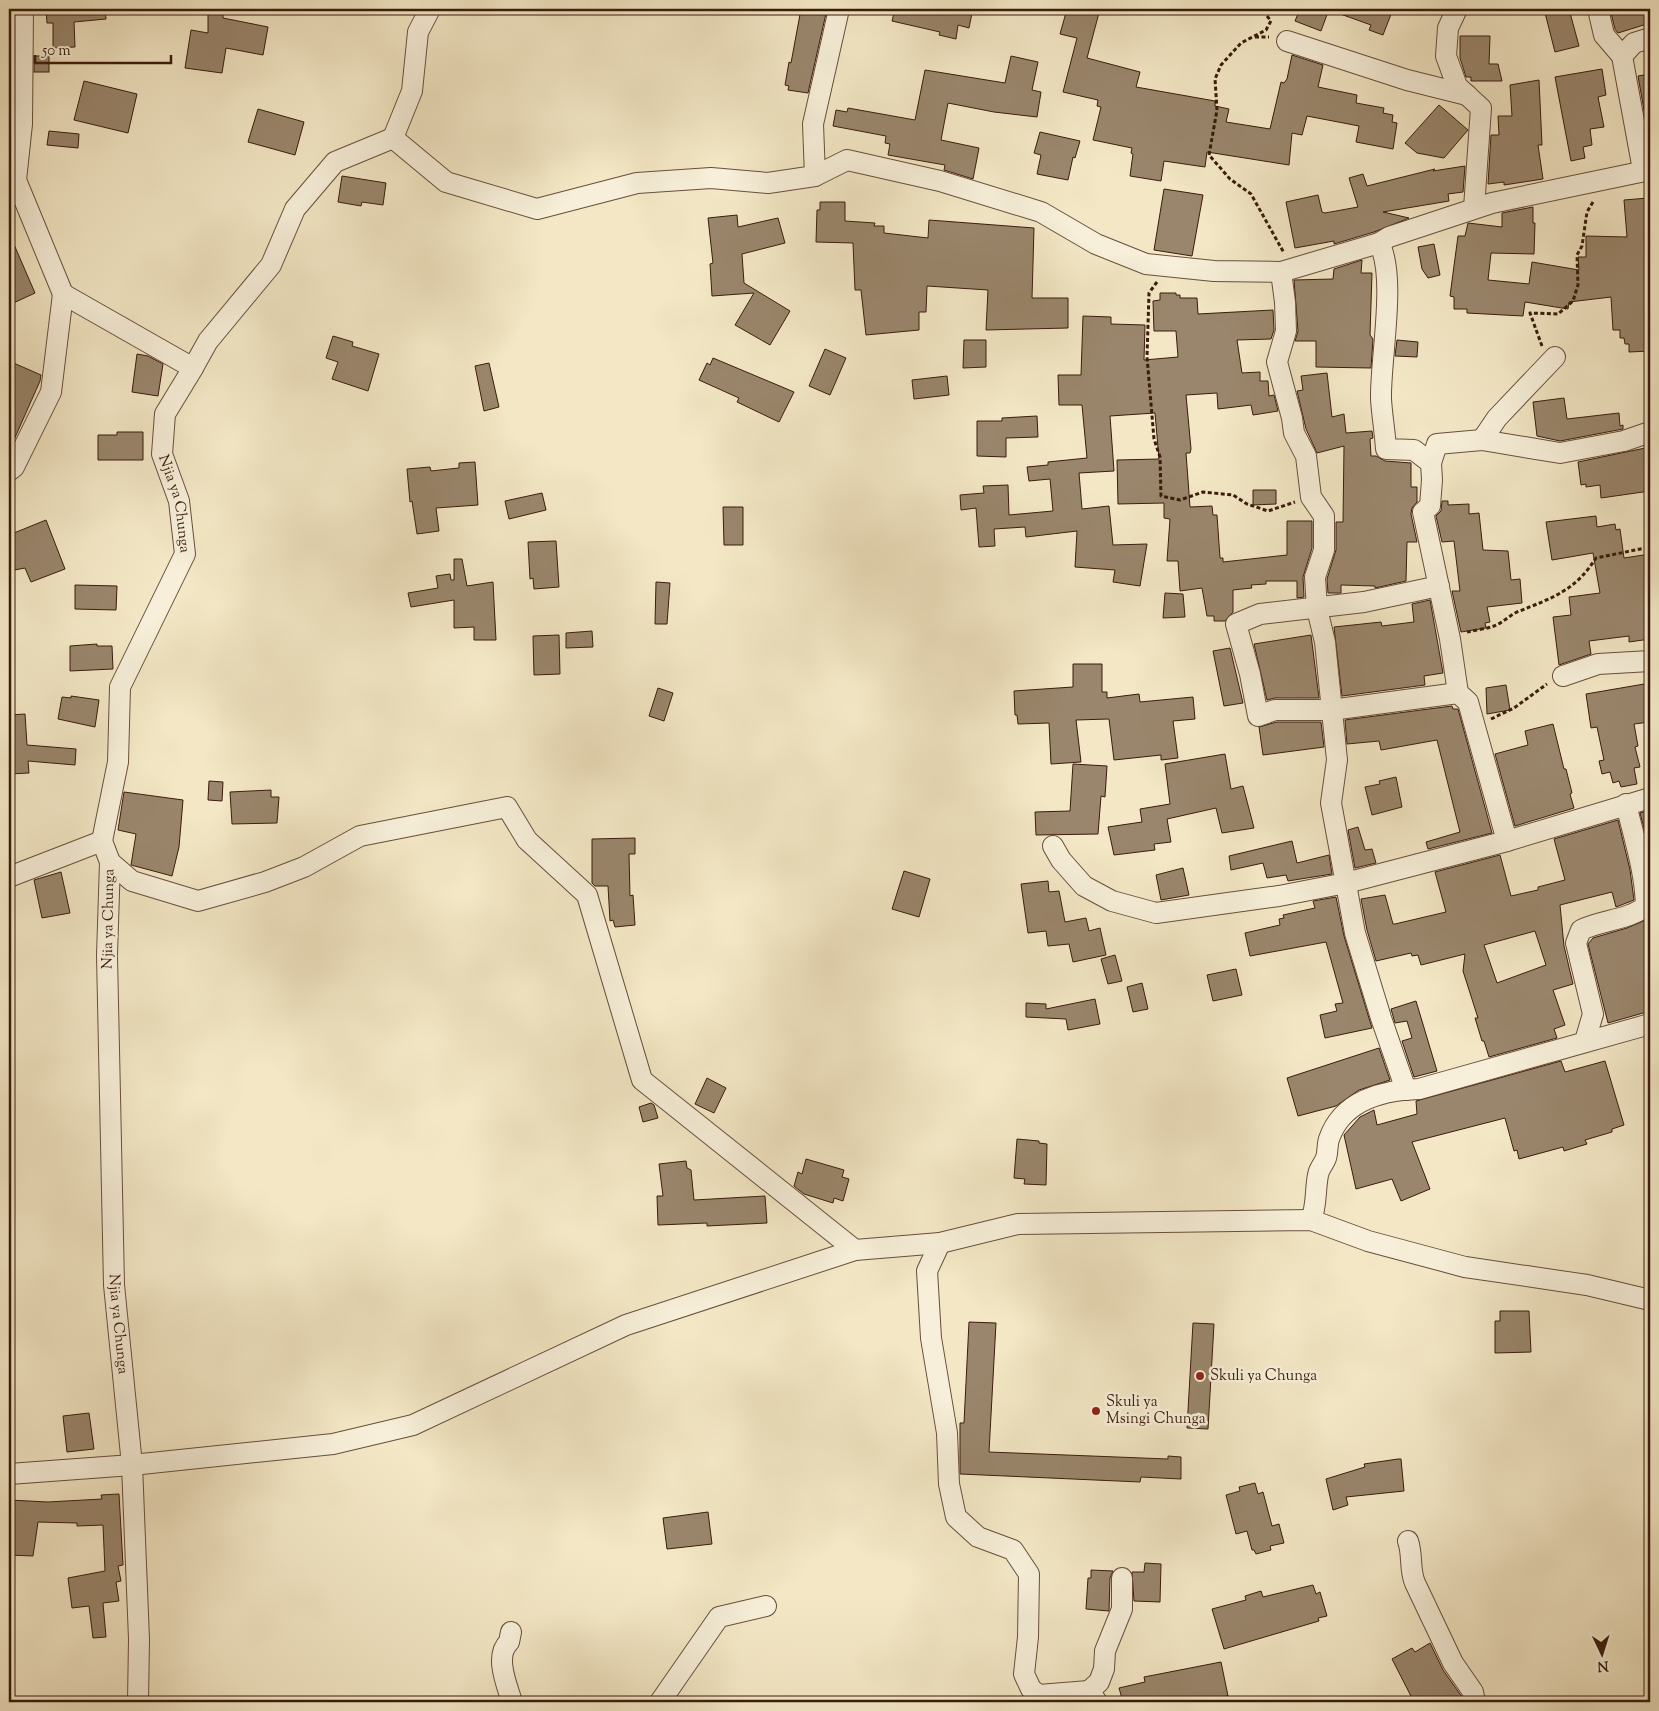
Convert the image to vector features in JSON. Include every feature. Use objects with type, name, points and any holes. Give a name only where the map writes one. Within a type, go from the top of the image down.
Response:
[{"type":"street","points":[[9,471],[14,467],[51,392],[63,294],[16,180],[14,156],[22,124],[23,9]]},
{"type":"street","points":[[430,9],[418,32],[412,91],[393,138],[446,182],[537,209],[637,183],[711,178],[768,183],[815,176],[847,160],[940,182],[1041,212],[1096,244],[1146,264],[1214,271],[1291,270],[1379,243],[1389,237],[1474,208],[1648,170],[1622,56],[1604,35],[1598,9]]},
{"type":"street","points":[[815,176],[813,124],[839,9]]},
{"type":"street","points":[[1457,9],[1448,28],[1446,56],[1457,86],[1481,108],[1474,208]]},
{"type":"street","points":[[1622,56],[1634,43],[1650,38]]},
{"type":"street","points":[[1287,41],[1397,77],[1467,95]]},
{"type":"street","name":"Njia ya Chunga","points":[[138,1702],[139,1639],[132,1465],[114,1285],[107,955],[110,862],[102,841],[118,762],[120,687],[185,554],[178,501],[162,454],[165,414],[208,341],[234,312],[271,265],[295,209],[335,162],[393,138]]},
{"type":"street","points":[[1379,243],[1385,267],[1386,314],[1381,399],[1386,449],[1414,450],[1431,463]]},
{"type":"street","points":[[1282,271],[1286,331],[1277,362],[1292,418],[1294,433],[1306,456],[1311,497],[1324,516],[1324,550],[1315,577],[1316,609],[1326,642],[1337,760],[1331,803],[1355,933],[1380,1018],[1406,1090]]},
{"type":"street","points":[[63,294],[193,368]]},
{"type":"street","points":[[1482,440],[1497,418],[1551,361]]},
{"type":"street","points":[[1507,841],[1468,702],[1458,693],[1450,639],[1423,512],[1430,506],[1431,463],[1437,444],[1482,440],[1560,453],[1624,441],[1650,432]]},
{"type":"street","points":[[1439,586],[1378,600],[1316,609],[1260,614],[1236,624],[1250,674],[1258,716],[1275,710],[1332,710],[1458,693]]},
{"type":"street","points":[[1563,676],[1598,664],[1650,660]]},
{"type":"street","points":[[1053,846],[1084,886],[1112,901],[1156,913],[1279,896],[1346,883],[1507,841],[1650,798]]},
{"type":"street","points":[[1585,1041],[1593,1014],[1576,943],[1580,930],[1596,923],[1638,912],[1646,906],[1646,890],[1626,804]]},
{"type":"street","points":[[110,862],[132,881],[198,900],[265,882],[304,867],[360,836],[507,807],[527,840],[587,895],[642,1080],[855,1250]]},
{"type":"street","points":[[9,877],[102,841]]},
{"type":"street","points":[[1311,1220],[1315,1211],[1319,1170],[1326,1158],[1328,1141],[1342,1114],[1371,1097],[1419,1089],[1650,1024]]},
{"type":"street","points":[[9,1474],[132,1465],[333,1444],[413,1425],[626,1324],[855,1250],[940,1243],[1018,1224],[1311,1220],[1368,1242],[1465,1267],[1587,1285],[1650,1300]]},
{"type":"street","points":[[940,1243],[927,1272],[931,1338],[947,1433],[949,1484],[956,1517],[978,1537],[1013,1550],[1029,1574],[1028,1637],[1024,1674],[1027,1695],[1093,1697],[1104,1669],[1105,1651],[1122,1609],[1122,1578]]},
{"type":"street","points":[[1408,1541],[1411,1549],[1410,1572],[1449,1655],[1473,1692],[1475,1702]]},
{"type":"street","points":[[660,1702],[719,1617],[766,1606]]},
{"type":"street","points":[[511,1632],[510,1642],[504,1647],[502,1660],[512,1702]]},
{"type":"path","points":[[1267,16],[1271,21],[1266,30],[1241,43],[1221,66],[1215,80],[1217,110],[1209,155],[1230,179],[1251,194],[1257,202],[1284,251],[1285,263],[1282,271]]},
{"type":"path","points":[[1551,361],[1530,313],[1558,314],[1572,301],[1578,285],[1577,255],[1582,246],[1587,212],[1593,201],[1599,197]]},
{"type":"path","points":[[1170,266],[1149,293],[1147,357],[1153,405],[1154,439],[1160,458],[1161,496],[1180,500],[1203,492],[1233,495],[1247,504],[1268,511],[1311,497]]},
{"type":"path","points":[[1450,639],[1457,634],[1493,626],[1515,613],[1549,600],[1573,586],[1586,574],[1596,558],[1650,547]]},
{"type":"path","points":[[1474,725],[1514,708],[1542,687],[1563,676]]},
{"type":"building","points":[[46,9],[105,9],[106,19],[74,22],[75,47],[53,48],[53,23],[47,23]]},
{"type":"building","points":[[208,9],[223,9],[223,18],[268,27],[263,55],[226,48],[222,73],[185,68],[191,30],[208,33]]},
{"type":"building","points":[[801,9],[827,9],[808,93],[788,90],[789,86],[785,85]]},
{"type":"building","points":[[895,9],[951,9],[972,13],[969,28],[958,25],[956,39],[939,35],[940,32],[892,21]]},
{"type":"building","points":[[1067,9],[1100,9],[1087,58],[1140,72],[1136,87],[1215,101],[1215,106],[1229,109],[1226,122],[1270,129],[1281,82],[1284,83],[1287,79],[1292,55],[1323,65],[1318,87],[1357,95],[1356,103],[1384,108],[1383,113],[1393,115],[1392,122],[1397,123],[1393,149],[1356,142],[1359,126],[1307,116],[1302,135],[1292,133],[1289,165],[1207,152],[1205,167],[1164,161],[1161,181],[1130,176],[1132,148],[1093,140],[1101,107],[1097,106],[1098,100],[1063,92],[1077,38],[1060,34]]},
{"type":"building","points":[[1300,9],[1329,9],[1321,31],[1295,21]]},
{"type":"building","points":[[1332,9],[1393,9],[1383,35],[1369,30],[1371,25],[1332,11]]},
{"type":"building","points":[[1544,9],[1569,9],[1579,46],[1555,52]]},
{"type":"building","points":[[1610,9],[1648,9],[1650,23],[1618,33],[1615,29]]},
{"type":"building","points":[[1460,36],[1490,36],[1489,64],[1498,64],[1502,81],[1471,81],[1471,77],[1466,77],[1460,58]]},
{"type":"building","points":[[34,56],[49,56],[49,72],[34,72]]},
{"type":"building","points":[[1011,56],[1038,62],[1032,90],[1041,92],[1037,117],[994,112],[948,103],[941,140],[979,148],[973,179],[944,170],[945,165],[888,155],[890,144],[885,143],[886,136],[833,126],[836,110],[847,112],[848,108],[915,120],[925,70],[1005,83]]},
{"type":"building","points":[[1602,69],[1606,95],[1598,97],[1604,127],[1590,129],[1592,145],[1583,147],[1585,158],[1571,161],[1555,77]]},
{"type":"building","points":[[1650,74],[1650,144],[1638,76]]},
{"type":"building","points":[[1539,80],[1542,145],[1538,145],[1543,179],[1504,185],[1504,182],[1488,184],[1491,135],[1499,135],[1498,116],[1512,116],[1510,85]]},
{"type":"building","points":[[84,81],[137,94],[128,133],[74,120]]},
{"type":"building","points":[[1439,105],[1468,130],[1444,158],[1417,153],[1405,143]]},
{"type":"building","points":[[258,109],[304,122],[295,155],[248,142]]},
{"type":"building","points":[[49,131],[79,134],[78,148],[47,145]]},
{"type":"building","points":[[1040,132],[1080,141],[1075,158],[1073,157],[1068,180],[1037,174],[1041,155],[1034,153]]},
{"type":"building","points":[[1465,166],[1463,192],[1448,194],[1449,201],[1383,212],[1409,218],[1374,232],[1334,244],[1334,241],[1295,248],[1286,202],[1318,195],[1322,212],[1325,213],[1358,207],[1349,178],[1363,174],[1367,186],[1435,169],[1433,171]]},
{"type":"building","points":[[342,176],[386,183],[383,205],[362,202],[361,206],[338,202]]},
{"type":"building","points":[[1164,189],[1203,195],[1192,256],[1154,250]]},
{"type":"building","points":[[1648,198],[1650,202],[1650,239],[1648,239],[1650,275],[1648,275],[1650,292],[1648,293],[1650,351],[1629,352],[1629,344],[1625,344],[1624,338],[1620,338],[1620,330],[1613,330],[1611,297],[1569,302],[1568,309],[1525,302],[1523,316],[1467,313],[1467,309],[1454,309],[1454,297],[1450,296],[1458,236],[1465,236],[1468,223],[1502,227],[1502,213],[1533,207],[1533,223],[1535,223],[1534,254],[1491,253],[1488,280],[1529,284],[1532,262],[1579,270],[1578,257],[1586,257],[1586,236],[1627,237],[1624,200]]},
{"type":"building","points":[[820,202],[845,202],[845,221],[875,223],[874,226],[884,226],[884,233],[928,238],[929,220],[1034,228],[1032,298],[1068,298],[1068,328],[986,330],[988,290],[927,286],[926,312],[919,312],[919,330],[866,335],[861,290],[855,290],[853,243],[816,242],[817,210],[820,210]]},
{"type":"building","points":[[737,215],[738,227],[778,218],[785,243],[742,254],[744,283],[790,311],[770,345],[735,325],[754,293],[712,296],[710,264],[713,263],[708,218]]},
{"type":"building","points":[[9,233],[35,293],[9,305]]},
{"type":"building","points":[[1434,244],[1440,275],[1428,278],[1422,269],[1418,247]]},
{"type":"building","points":[[1362,260],[1361,273],[1372,273],[1370,335],[1373,339],[1371,368],[1316,367],[1316,341],[1295,341],[1298,331],[1294,280],[1333,279],[1334,269]]},
{"type":"building","points":[[1160,293],[1176,293],[1176,295],[1180,295],[1180,298],[1197,298],[1198,314],[1273,310],[1274,330],[1271,339],[1237,340],[1242,373],[1260,372],[1260,381],[1268,381],[1269,396],[1274,395],[1278,411],[1253,415],[1251,405],[1218,409],[1217,393],[1186,395],[1191,449],[1190,453],[1186,453],[1190,507],[1212,506],[1213,515],[1217,515],[1220,558],[1223,558],[1223,562],[1287,555],[1287,521],[1312,521],[1312,548],[1303,577],[1304,597],[1297,598],[1297,581],[1266,581],[1266,584],[1251,585],[1252,588],[1233,590],[1233,612],[1225,621],[1214,621],[1214,616],[1207,616],[1202,588],[1180,591],[1178,561],[1167,561],[1170,519],[1164,518],[1164,503],[1118,504],[1117,460],[1159,459],[1155,413],[1110,416],[1114,471],[1079,473],[1082,509],[1109,506],[1113,545],[1147,544],[1140,586],[1113,582],[1115,570],[1075,567],[1077,531],[1026,537],[1025,527],[994,529],[995,546],[979,547],[976,508],[961,510],[960,495],[984,493],[983,486],[1008,485],[1009,515],[1053,511],[1050,479],[1029,481],[1027,467],[1048,465],[1048,462],[1087,458],[1082,405],[1059,405],[1058,375],[1081,375],[1083,316],[1111,317],[1111,324],[1145,325],[1144,360],[1178,357],[1176,331],[1154,331],[1153,301],[1160,300]]},
{"type":"building","points":[[333,336],[353,342],[352,346],[379,354],[368,391],[332,379],[338,362],[326,358]]},
{"type":"building","points":[[964,340],[986,340],[986,367],[963,368]]},
{"type":"building","points":[[1397,340],[1418,342],[1417,357],[1395,356]]},
{"type":"building","points":[[825,349],[846,358],[830,395],[809,386]]},
{"type":"building","points":[[137,354],[148,356],[163,364],[158,396],[132,392]]},
{"type":"building","points":[[713,358],[794,392],[779,422],[737,402],[739,398],[699,380],[707,363],[710,365]]},
{"type":"building","points":[[9,361],[41,375],[9,451]]},
{"type":"building","points":[[489,363],[499,407],[484,411],[475,366]]},
{"type":"building","points":[[1327,373],[1332,417],[1344,414],[1346,433],[1372,431],[1373,438],[1370,439],[1371,456],[1376,456],[1385,461],[1411,463],[1411,487],[1417,487],[1417,502],[1412,508],[1411,514],[1417,542],[1407,542],[1406,581],[1375,588],[1375,586],[1341,585],[1341,593],[1328,593],[1327,579],[1336,550],[1336,522],[1343,522],[1344,446],[1317,453],[1306,429],[1297,391],[1303,390],[1301,376]]},
{"type":"building","points":[[947,376],[949,395],[914,399],[912,380]]},
{"type":"building","points":[[1564,398],[1567,419],[1619,413],[1620,426],[1623,425],[1623,429],[1560,441],[1537,436],[1533,402]]},
{"type":"building","points":[[1037,416],[1038,437],[1006,438],[1006,457],[977,456],[977,421],[1002,421],[1002,418]]},
{"type":"building","points":[[117,432],[143,432],[143,460],[98,460],[98,435],[117,435]]},
{"type":"building","points":[[1650,447],[1650,491],[1601,498],[1600,485],[1586,487],[1586,484],[1581,485],[1578,462]]},
{"type":"building","points":[[475,462],[478,505],[436,508],[439,531],[417,534],[412,501],[410,502],[407,469],[430,467],[431,471],[459,468],[459,463]]},
{"type":"building","points":[[1253,490],[1276,490],[1276,504],[1253,505]]},
{"type":"building","points":[[542,493],[546,510],[509,519],[505,501]]},
{"type":"building","points":[[1442,501],[1448,501],[1448,505],[1469,504],[1469,514],[1479,513],[1483,550],[1508,551],[1511,580],[1520,579],[1522,603],[1487,607],[1490,622],[1485,623],[1486,628],[1461,632],[1452,591],[1460,591],[1454,541],[1442,542],[1436,516],[1441,511]]},
{"type":"building","points":[[723,507],[743,507],[743,545],[724,545]]},
{"type":"building","points":[[1596,516],[1597,527],[1615,524],[1616,530],[1620,529],[1624,558],[1650,554],[1650,639],[1629,642],[1629,636],[1589,641],[1591,654],[1559,665],[1553,617],[1571,615],[1569,597],[1600,593],[1593,553],[1552,560],[1546,522]]},
{"type":"building","points":[[46,520],[65,569],[31,582],[25,568],[9,571],[9,535]]},
{"type":"building","points":[[556,541],[559,587],[534,589],[533,578],[530,579],[528,542]]},
{"type":"building","points":[[454,559],[462,559],[467,586],[493,582],[496,640],[474,640],[474,627],[454,628],[454,600],[411,607],[408,593],[438,588],[436,576],[450,574],[451,580],[454,580]]},
{"type":"building","points":[[656,582],[670,583],[667,624],[655,624]]},
{"type":"building","points":[[75,585],[117,586],[116,610],[75,609]]},
{"type":"building","points":[[1165,593],[1183,594],[1185,617],[1163,618]]},
{"type":"building","points":[[1430,600],[1443,673],[1424,676],[1425,685],[1342,696],[1334,627],[1381,622],[1382,626],[1414,622],[1412,604]]},
{"type":"building","points":[[592,631],[593,647],[566,648],[566,633]]},
{"type":"building","points":[[559,635],[560,674],[534,675],[533,636]]},
{"type":"building","points":[[1311,635],[1319,698],[1275,698],[1267,700],[1254,644]]},
{"type":"building","points":[[97,644],[97,646],[112,646],[113,669],[70,671],[70,646]]},
{"type":"building","points":[[1230,648],[1243,703],[1224,706],[1213,651]]},
{"type":"building","points":[[1073,664],[1102,664],[1102,692],[1107,692],[1107,698],[1139,694],[1140,702],[1193,697],[1195,719],[1173,721],[1178,758],[1161,760],[1161,755],[1114,760],[1109,719],[1076,720],[1081,762],[1051,764],[1049,723],[1018,724],[1017,715],[1015,715],[1014,691],[1073,687]]},
{"type":"building","points":[[1650,683],[1650,722],[1634,724],[1638,746],[1635,747],[1640,767],[1634,768],[1637,784],[1621,787],[1619,781],[1613,783],[1610,772],[1602,774],[1599,761],[1604,760],[1597,727],[1591,728],[1586,694]]},
{"type":"building","points":[[1506,685],[1510,710],[1487,714],[1486,688]]},
{"type":"building","points":[[658,688],[673,693],[664,721],[649,716]]},
{"type":"building","points":[[71,696],[99,700],[95,727],[58,719],[62,697],[71,698]]},
{"type":"building","points":[[1452,706],[1453,709],[1458,709],[1492,833],[1428,849],[1426,842],[1460,832],[1437,740],[1381,750],[1379,741],[1347,744],[1345,720]]},
{"type":"building","points":[[25,714],[27,745],[76,749],[75,765],[28,761],[29,773],[9,774],[9,715]]},
{"type":"building","points":[[1277,722],[1321,722],[1324,747],[1263,755],[1259,727]]},
{"type":"building","points":[[1553,724],[1572,793],[1570,794],[1574,808],[1515,826],[1495,754],[1528,745],[1525,731]]},
{"type":"building","points":[[1225,754],[1231,789],[1243,786],[1254,828],[1222,833],[1216,808],[1167,819],[1171,842],[1154,844],[1155,850],[1114,855],[1108,827],[1142,822],[1140,809],[1170,804],[1165,764]]},
{"type":"building","points":[[1073,764],[1107,766],[1105,797],[1101,796],[1098,834],[1036,835],[1035,812],[1070,811]]},
{"type":"building","points":[[1396,777],[1402,807],[1372,815],[1365,787],[1380,784],[1379,781]]},
{"type":"building","points":[[209,781],[223,782],[222,801],[208,800]]},
{"type":"building","points":[[271,790],[271,797],[279,797],[277,823],[232,824],[230,792]]},
{"type":"building","points":[[124,792],[183,800],[179,847],[172,876],[131,865],[136,834],[118,830]]},
{"type":"building","points":[[1650,810],[1650,850],[1640,813]]},
{"type":"building","points":[[1618,820],[1630,870],[1634,900],[1616,907],[1612,892],[1560,905],[1564,946],[1573,984],[1553,990],[1565,1025],[1554,1029],[1557,1038],[1489,1057],[1475,1018],[1478,1018],[1463,971],[1465,954],[1421,965],[1418,955],[1412,956],[1411,953],[1376,961],[1361,899],[1385,895],[1393,924],[1446,912],[1435,872],[1500,855],[1511,896],[1538,890],[1538,887],[1565,880],[1554,839]],"holes":[[[1535,931],[1546,965],[1497,983],[1484,945]]]},
{"type":"building","points":[[1358,827],[1365,850],[1372,849],[1376,863],[1355,868],[1348,830]]},
{"type":"building","points":[[635,838],[635,854],[629,854],[630,896],[633,895],[635,925],[615,927],[613,920],[610,921],[608,886],[595,886],[592,883],[592,839]]},
{"type":"building","points":[[1292,841],[1297,863],[1329,855],[1332,874],[1288,881],[1286,875],[1267,878],[1263,863],[1231,870],[1229,856]]},
{"type":"building","points":[[1183,868],[1189,895],[1161,900],[1156,875]]},
{"type":"building","points":[[904,871],[930,879],[919,917],[892,909]]},
{"type":"building","points":[[61,872],[70,913],[42,918],[34,880]]},
{"type":"building","points":[[1048,881],[1049,892],[1059,891],[1065,922],[1086,918],[1089,931],[1100,928],[1106,955],[1073,962],[1069,944],[1048,946],[1046,931],[1028,933],[1021,884]]},
{"type":"building","points":[[1336,897],[1344,936],[1372,1028],[1325,1038],[1320,1015],[1337,1011],[1335,1004],[1343,1003],[1326,942],[1250,956],[1245,933],[1280,925],[1279,919],[1284,918],[1283,915],[1315,908],[1313,901]]},
{"type":"building","points":[[1648,919],[1650,929],[1650,1011],[1608,1023],[1588,944],[1593,938],[1627,928]]},
{"type":"building","points":[[1115,955],[1122,981],[1108,984],[1101,959]]},
{"type":"building","points":[[1236,969],[1242,995],[1213,1001],[1207,975]]},
{"type":"building","points":[[1142,983],[1148,1009],[1133,1012],[1127,987]]},
{"type":"building","points":[[1095,999],[1100,1024],[1068,1030],[1066,1019],[1026,1017],[1026,1003],[1046,1004],[1046,1009]]},
{"type":"building","points":[[1416,1001],[1437,1071],[1414,1077],[1402,1041],[1412,1038],[1407,1021],[1395,1023],[1391,1009]]},
{"type":"building","points":[[1379,1048],[1390,1080],[1359,1090],[1336,1106],[1298,1116],[1287,1078]]},
{"type":"building","points":[[1561,1061],[1565,1072],[1605,1061],[1624,1125],[1612,1129],[1612,1132],[1585,1140],[1587,1144],[1564,1151],[1563,1147],[1519,1159],[1517,1150],[1514,1151],[1505,1118],[1412,1142],[1430,1189],[1401,1201],[1392,1179],[1356,1189],[1344,1135],[1360,1117],[1374,1110],[1377,1125],[1417,1114],[1416,1101]]},
{"type":"building","points":[[707,1078],[726,1088],[714,1113],[695,1104]]},
{"type":"building","points":[[651,1103],[654,1105],[658,1118],[643,1122],[639,1107]]},
{"type":"building","points":[[1017,1139],[1039,1141],[1039,1143],[1047,1144],[1046,1185],[1024,1184],[1025,1179],[1014,1178]]},
{"type":"building","points":[[806,1159],[844,1170],[842,1177],[849,1179],[843,1201],[834,1198],[833,1203],[804,1194],[794,1186],[798,1172],[802,1174]]},
{"type":"building","points":[[686,1161],[687,1168],[691,1170],[694,1200],[765,1196],[767,1223],[707,1226],[707,1223],[658,1225],[657,1196],[663,1196],[659,1164]]},
{"type":"building","points":[[1500,1311],[1529,1311],[1531,1352],[1495,1353],[1495,1321],[1500,1321]]},
{"type":"building","points":[[969,1322],[996,1323],[989,1452],[1168,1459],[1168,1456],[1181,1457],[1181,1479],[1141,1477],[1140,1482],[960,1474],[960,1423],[964,1423]]},
{"type":"building","name":"Skuli ya Chunga","points":[[1193,1323],[1214,1324],[1208,1429],[1187,1428]]},
{"type":"building","points":[[89,1413],[94,1449],[67,1452],[63,1416]]},
{"type":"building","points":[[1401,1459],[1404,1491],[1346,1497],[1348,1505],[1333,1510],[1326,1479],[1365,1467],[1364,1464]]},
{"type":"building","points":[[1255,1483],[1258,1494],[1263,1492],[1272,1526],[1279,1524],[1284,1543],[1270,1546],[1271,1550],[1256,1554],[1252,1550],[1247,1531],[1236,1534],[1226,1495],[1240,1491],[1239,1487]]},
{"type":"building","points":[[119,1494],[123,1565],[118,1566],[121,1581],[116,1582],[119,1601],[103,1603],[106,1637],[93,1638],[89,1606],[72,1608],[68,1578],[105,1571],[103,1525],[77,1526],[77,1523],[38,1522],[33,1556],[9,1555],[9,1500],[48,1502],[102,1499],[101,1495]]},
{"type":"building","points":[[708,1512],[712,1544],[667,1549],[663,1518]]},
{"type":"building","points":[[1145,1563],[1161,1564],[1160,1602],[1134,1601],[1132,1572],[1144,1572]]},
{"type":"building","points":[[1091,1570],[1113,1571],[1110,1578],[1109,1611],[1086,1609],[1088,1578],[1091,1578]]},
{"type":"building","points":[[1313,1585],[1316,1594],[1320,1592],[1327,1616],[1318,1618],[1319,1621],[1224,1649],[1212,1609],[1246,1600],[1245,1596],[1261,1591],[1263,1597]]},
{"type":"building","points":[[1430,1643],[1443,1670],[1462,1697],[1463,1702],[1414,1702],[1392,1659],[1412,1648],[1415,1652]]},
{"type":"building","points":[[1221,1662],[1228,1696],[1226,1696],[1227,1702],[1123,1702],[1119,1688],[1145,1682],[1144,1677]]},
{"type":"place","name":"Skuli ya Chunga","points":[[1200,1376]]},
{"type":"place","name":"Skuli ya Msingi Chunga","points":[[1096,1411]]}]
